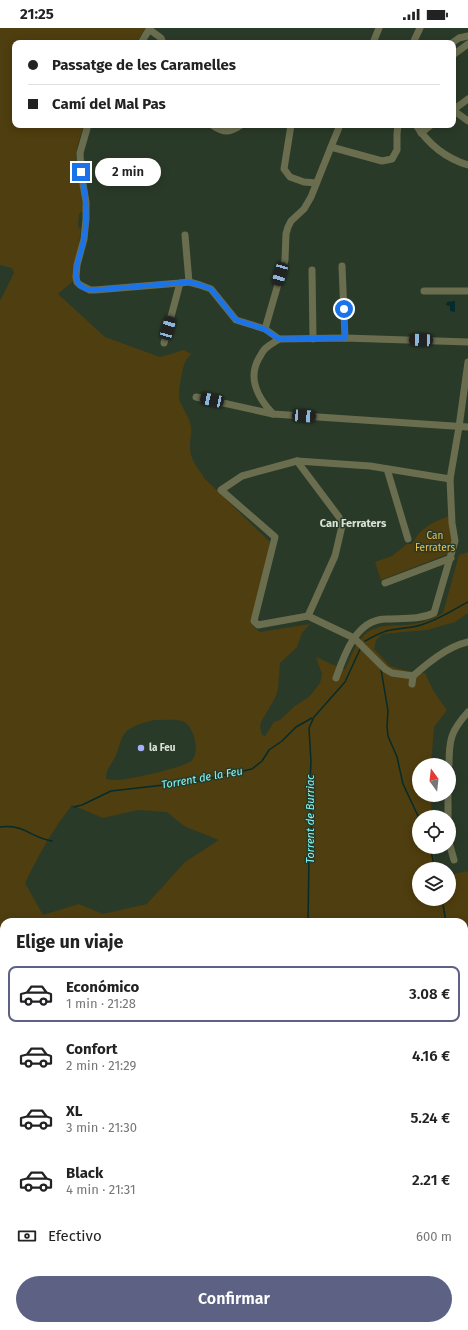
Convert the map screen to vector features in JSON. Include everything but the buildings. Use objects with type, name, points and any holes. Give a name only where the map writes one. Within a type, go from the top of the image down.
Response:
[{"type":"street","points":[[373,40],[378,28]]},
{"type":"street","points":[[414,40],[420,28]]},
{"type":"street","points":[[143,40],[150,29],[162,40]]},
{"type":"street","points":[[456,40],[468,36]]},
{"type":"street","points":[[456,54],[468,44]]},
{"type":"street","points":[[456,108],[468,99]]},
{"type":"street","points":[[456,112],[468,121]]},
{"type":"street","points":[[87,128],[80,153],[86,212],[84,238],[76,270],[77,282],[84,288],[95,290],[189,282],[211,289],[236,320],[264,329],[279,339],[345,338],[468,342]]},
{"type":"street","points":[[217,128],[228,132],[236,128]]},
{"type":"street","points":[[291,128],[284,169],[290,177],[304,182],[316,183]]},
{"type":"street","points":[[264,329],[284,260],[288,227],[291,221],[304,209],[311,197],[339,128]]},
{"type":"street","points":[[331,147],[382,161],[392,159],[397,150],[397,128]]},
{"type":"street","points":[[418,128],[429,143],[443,154],[458,162],[468,165]]},
{"type":"street","points":[[421,133],[427,128]]},
{"type":"street","points":[[185,235],[189,282]]},
{"type":"street","points":[[342,266],[345,338]]},
{"type":"street","points":[[312,270],[313,339]]},
{"type":"street","points":[[164,343],[180,283]]},
{"type":"street","points":[[424,291],[468,291]]},
{"type":"street","points":[[273,414],[256,392],[253,381],[255,365],[265,349],[279,339]]},
{"type":"street","points":[[336,678],[342,659],[354,638],[366,626],[383,619],[425,617],[434,613],[455,541],[452,523],[450,479],[468,362]]},
{"type":"street","points":[[196,397],[273,414],[468,427]]},
{"type":"street","points":[[414,676],[392,673],[385,669],[354,638],[308,616],[258,625],[254,620],[275,537],[221,490],[242,476],[297,461],[370,466],[387,470],[450,479]]},
{"type":"street","points":[[297,461],[339,517],[342,526],[335,556],[308,616]]},
{"type":"street","points":[[387,470],[408,539]]},
{"type":"street","points":[[385,582],[451,558]]},
{"type":"street","points":[[412,684],[414,676],[444,652],[462,643],[468,642]]},
{"type":"street","points":[[449,758],[450,741],[453,732],[468,712]]},
{"type":"street","points":[[453,854],[454,860]]},
{"type":"green space","points":[[0,28],[146,28],[138,40],[12,40],[12,128],[83,128],[77,147],[76,156],[83,210],[79,214],[78,226],[81,230],[73,281],[58,294],[105,337],[160,357],[184,350],[191,354],[184,365],[180,383],[179,398],[191,426],[190,449],[192,457],[203,477],[270,542],[254,627],[260,632],[310,624],[302,633],[297,647],[280,663],[278,689],[275,698],[261,722],[260,726],[262,735],[265,736],[274,722],[280,720],[295,706],[309,697],[320,683],[322,674],[316,657],[345,670],[358,643],[369,631],[381,627],[418,623],[443,613],[459,555],[468,552],[468,613],[455,622],[427,630],[382,634],[376,640],[374,649],[390,666],[403,670],[425,673],[434,692],[447,710],[434,727],[432,758],[412,758],[412,802],[431,802],[431,810],[412,810],[412,854],[434,854],[435,862],[412,862],[412,906],[456,906],[456,874],[468,871],[468,918],[0,918],[0,301],[14,273],[12,268],[0,265]],"holes":[[[154,720],[182,721],[190,728],[195,740],[196,752],[191,761],[178,767],[145,775],[119,780],[106,779],[107,771],[122,738],[131,728]],[[72,805],[103,818],[138,810],[167,812],[184,826],[219,840],[185,862],[147,904],[103,914],[79,904],[43,915],[25,883],[46,843]]]},
{"type":"green space","name":"Can Ferraters","points":[[449,516],[452,541],[448,554],[381,580],[375,562],[392,556],[407,544],[412,544],[415,538],[428,526]]},
{"type":"water","points":[[455,301],[455,312],[450,311],[450,306],[446,305],[447,302]]},
{"type":"waterway","points":[[365,641],[378,634],[388,631],[414,627],[427,623],[468,602]]},
{"type":"waterway","name":"Torrent de Burriac","points":[[308,918],[309,857],[312,818],[309,798],[311,762],[309,728],[314,717],[345,682],[361,647]]},
{"type":"waterway","points":[[381,669],[388,711],[388,736],[397,757],[403,784],[415,810]]},
{"type":"waterway","name":"Torrent de la Feu","points":[[74,807],[82,805],[111,791],[199,781],[252,769],[262,761],[269,750],[282,741],[296,727],[312,718]]},
{"type":"waterway","points":[[0,827],[22,829],[52,841]]},
{"type":"waterway","points":[[432,854],[433,862]]},
{"type":"waterway","points":[[443,906],[445,918]]},
{"type":"place","name":"la Feu","points":[[141,748]]},
{"type":"district","name":"Can Ferraters","points":[[353,523]]},
{"type":"route","points":[[81,172],[85,190],[86,219],[84,238],[77,265],[76,280],[84,288],[95,290],[189,282],[211,289],[236,320],[264,329],[279,339],[345,338],[344,309]]}]
